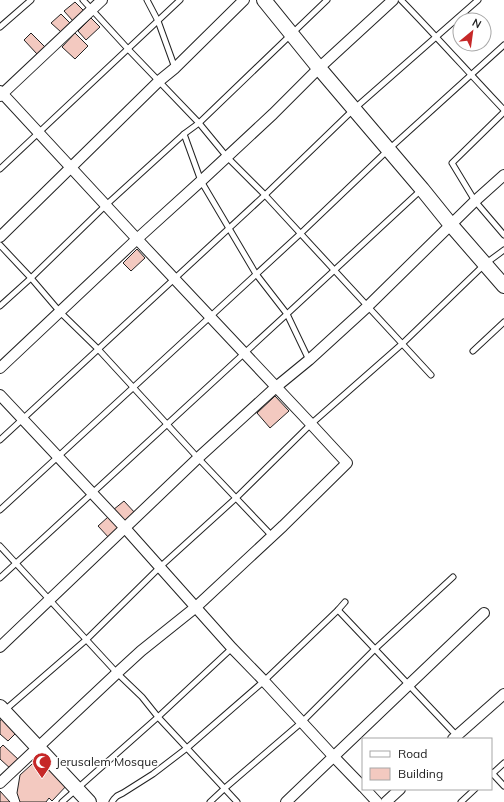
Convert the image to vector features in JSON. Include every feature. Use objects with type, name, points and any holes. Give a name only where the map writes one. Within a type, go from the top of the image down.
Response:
[{"type":"street","points":[[0,783],[141,651],[196,607],[347,463],[1,93],[102,0]]},
{"type":"street","points":[[0,237],[244,0]]},
{"type":"street","points":[[264,0],[319,68],[504,286]]},
{"type":"street","points":[[0,368],[393,0]]},
{"type":"street","points":[[0,647],[198,458],[276,386],[309,360],[368,306],[475,201],[504,175]]},
{"type":"street","points":[[0,396],[125,528],[232,648],[362,786]]},
{"type":"street","points":[[286,802],[484,613]]},
{"type":"street","points":[[457,738],[504,694]]},
{"type":"street","points":[[1,711],[89,802]]},
{"type":"street","points":[[366,790],[377,802]]},
{"type":"street","points":[[386,802],[399,790]]},
{"type":"lane","points":[[0,27],[31,0]]},
{"type":"lane","points":[[83,0],[199,123],[227,157],[265,195],[431,376]]},
{"type":"lane","points":[[147,0],[158,21],[175,68]]},
{"type":"lane","points":[[0,168],[180,0]]},
{"type":"lane","points":[[0,306],[106,205],[184,134],[199,123],[327,0]]},
{"type":"lane","points":[[401,0],[504,111],[452,162],[475,201],[504,235]]},
{"type":"lane","points":[[0,440],[265,195],[354,109],[478,0]]},
{"type":"lane","points":[[0,510],[300,234],[388,150],[504,46]]},
{"type":"lane","points":[[184,134],[201,181],[256,274],[287,314],[309,360]]},
{"type":"lane","points":[[0,578],[422,189]]},
{"type":"lane","points":[[0,245],[60,312],[98,349],[272,536]]},
{"type":"lane","points":[[1,711],[87,639],[160,567],[236,498],[312,424],[402,344],[485,264],[504,250]]},
{"type":"lane","points":[[472,351],[504,322]]},
{"type":"lane","points":[[0,546],[117,673],[142,697],[158,717],[237,802]]},
{"type":"lane","points":[[210,802],[224,788],[302,722],[375,649],[452,577]]},
{"type":"lane","points":[[112,802],[117,796],[153,774],[187,748],[264,681],[345,602]]},
{"type":"lane","points":[[338,610],[457,738]]},
{"type":"lane","points":[[62,802],[158,717],[232,648]]},
{"type":"lane","points":[[492,772],[504,763]]},
{"type":"lane","points":[[492,774],[504,786]]},
{"type":"lane","points":[[461,802],[474,790]]},
{"type":"building","points":[[75,2],[84,11],[73,21],[64,11]]},
{"type":"building","points":[[61,14],[70,23],[61,32],[51,23]]},
{"type":"building","points":[[91,18],[100,27],[86,40],[78,31]]},
{"type":"building","points":[[31,33],[45,47],[37,54],[24,40]]},
{"type":"building","points":[[75,33],[88,46],[75,59],[62,47]]},
{"type":"building","points":[[137,249],[145,258],[131,271],[123,263]]},
{"type":"building","points":[[275,396],[289,411],[270,428],[257,413]]},
{"type":"building","points":[[124,501],[136,514],[126,524],[113,510]]},
{"type":"building","points":[[108,517],[120,530],[110,539],[98,526]]},
{"type":"building","points":[[2,718],[17,732],[8,741],[0,734],[0,721]]},
{"type":"building","points":[[3,745],[20,761],[12,770],[0,759],[0,748]]},
{"type":"building","name":"Jerusalem Mosque","points":[[42,755],[69,783],[52,801],[49,798],[46,802],[20,802],[17,793],[20,775]]},
{"type":"building","points":[[0,791],[10,802],[0,802]]},
{"type":"place","name":"Jerusalem Mosque","points":[[42,779]]}]
